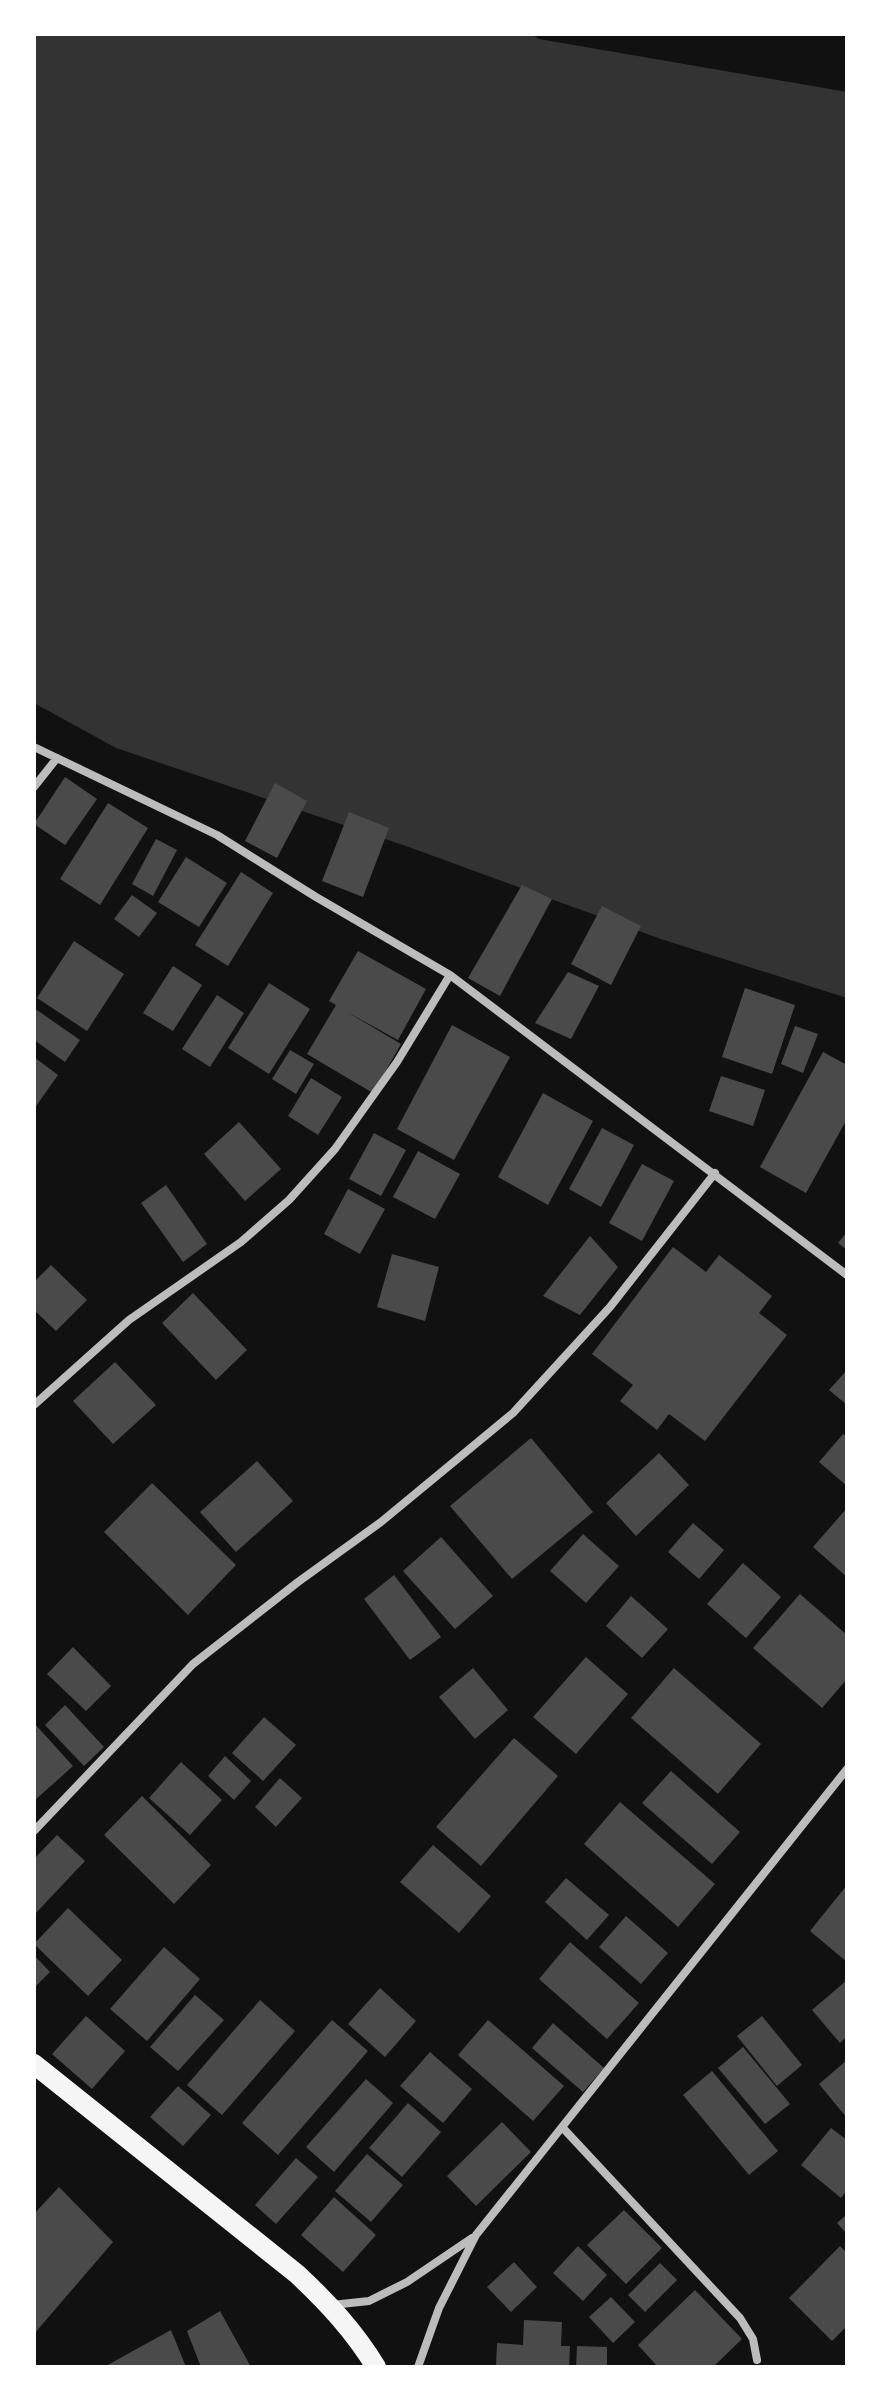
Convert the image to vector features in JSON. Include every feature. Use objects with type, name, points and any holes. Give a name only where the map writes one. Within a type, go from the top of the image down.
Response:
[{"type":"main road","points":[[34,2064],[297,2274],[331,2305],[376,2367]]},
{"type":"street","points":[[34,747],[217,835],[450,975],[847,1275]]},
{"type":"street","points":[[34,787],[57,758]]},
{"type":"street","points":[[34,1405],[129,1320],[241,1242],[289,1200],[335,1149],[397,1062],[450,975]]},
{"type":"street","points":[[34,1831],[193,1664],[381,1522],[513,1413],[610,1307],[715,1173]]},
{"type":"street","points":[[418,2367],[439,2308],[476,2235],[847,1769]]},
{"type":"street","points":[[562,2127],[740,2318],[753,2339],[757,2360]]},
{"type":"street","points":[[331,2305],[369,2301],[407,2282],[476,2235]]},
{"type":"shaded area","points":[[34,34],[531,34],[539,39],[847,92],[847,998],[661,939],[406,846],[116,748],[34,703]]},
{"type":"building","points":[[65,777],[97,799],[65,845],[34,824]]},
{"type":"building","points":[[275,783],[307,801],[277,858],[245,841]]},
{"type":"building","points":[[108,803],[148,828],[100,905],[60,879]]},
{"type":"building","points":[[349,812],[389,828],[363,897],[322,881]]},
{"type":"building","points":[[156,839],[177,850],[153,896],[132,884]]},
{"type":"building","points":[[186,857],[227,883],[199,927],[158,902]]},
{"type":"building","points":[[241,872],[273,893],[228,966],[195,945]]},
{"type":"building","points":[[522,885],[552,899],[500,996],[468,978]]},
{"type":"building","points":[[132,895],[157,913],[139,937],[114,919]]},
{"type":"building","points":[[602,906],[641,926],[611,985],[571,964]]},
{"type":"building","points":[[74,941],[124,974],[87,1031],[37,998]]},
{"type":"building","points":[[358,951],[426,989],[398,1040],[347,1012],[401,1044],[373,1093],[307,1054],[336,1005],[329,1001]]},
{"type":"building","points":[[173,966],[202,985],[173,1031],[143,1013]]},
{"type":"building","points":[[568,972],[599,986],[571,1039],[535,1023]]},
{"type":"building","points":[[269,983],[310,1009],[269,1074],[228,1048]]},
{"type":"building","points":[[745,988],[795,1005],[772,1074],[722,1057]]},
{"type":"building","points":[[217,995],[244,1013],[210,1067],[182,1049]]},
{"type":"building","points":[[34,1008],[80,1040],[65,1062],[34,1040]]},
{"type":"building","points":[[452,1025],[510,1057],[454,1160],[397,1129]]},
{"type":"building","points":[[795,1026],[818,1034],[803,1073],[781,1064]]},
{"type":"building","points":[[290,1050],[314,1064],[296,1094],[272,1079]]},
{"type":"building","points":[[823,1052],[847,1065],[847,1119],[806,1193],[760,1167]]},
{"type":"building","points":[[34,1057],[58,1075],[34,1109]]},
{"type":"building","points":[[721,1076],[765,1090],[753,1126],[709,1111]]},
{"type":"building","points":[[311,1078],[342,1097],[318,1135],[288,1116]]},
{"type":"building","points":[[543,1093],[593,1121],[548,1205],[498,1177]]},
{"type":"building","points":[[239,1122],[281,1169],[245,1201],[204,1154]]},
{"type":"building","points":[[602,1128],[634,1145],[601,1207],[569,1189]]},
{"type":"building","points":[[374,1133],[406,1150],[381,1196],[349,1179]]},
{"type":"building","points":[[418,1151],[460,1174],[435,1219],[393,1197]]},
{"type":"building","points":[[642,1164],[674,1181],[642,1241],[609,1223]]},
{"type":"building","points":[[166,1185],[207,1244],[183,1262],[141,1203]]},
{"type":"building","points":[[348,1189],[385,1209],[360,1254],[324,1234]]},
{"type":"building","points":[[847,1232],[847,1250],[838,1243]]},
{"type":"building","points":[[590,1236],[618,1267],[580,1315],[543,1296]]},
{"type":"building","points":[[673,1247],[706,1272],[719,1255],[772,1296],[759,1313],[787,1335],[705,1441],[669,1414],[657,1430],[620,1401],[633,1385],[592,1354]]},
{"type":"building","points":[[392,1254],[439,1267],[425,1321],[377,1307]]},
{"type":"building","points":[[51,1265],[87,1300],[56,1331],[34,1310],[34,1282]]},
{"type":"building","points":[[193,1293],[247,1350],[216,1380],[162,1323]]},
{"type":"building","points":[[115,1362],[156,1405],[113,1444],[73,1401]]},
{"type":"building","points":[[847,1370],[847,1405],[829,1390]]},
{"type":"building","points":[[843,1434],[847,1437],[847,1486],[819,1462]]},
{"type":"building","points":[[531,1438],[593,1512],[512,1579],[450,1506]]},
{"type":"building","points":[[659,1453],[689,1485],[636,1536],[606,1503]]},
{"type":"building","points":[[257,1461],[293,1501],[236,1552],[200,1512]]},
{"type":"building","points":[[152,1483],[236,1565],[188,1615],[104,1532]]},
{"type":"building","points":[[847,1508],[847,1577],[813,1547]]},
{"type":"building","points":[[693,1523],[724,1550],[699,1579],[668,1552]]},
{"type":"building","points":[[583,1534],[619,1566],[586,1603],[550,1571]]},
{"type":"building","points":[[441,1537],[493,1596],[455,1629],[403,1571]]},
{"type":"building","points":[[743,1563],[781,1597],[746,1638],[707,1604]]},
{"type":"building","points":[[394,1575],[441,1637],[410,1660],[364,1599]]},
{"type":"building","points":[[800,1594],[847,1635],[847,1679],[822,1708],[753,1648]]},
{"type":"building","points":[[631,1596],[668,1629],[642,1658],[606,1626]]},
{"type":"building","points":[[73,1647],[111,1686],[86,1711],[47,1674]]},
{"type":"building","points":[[586,1657],[628,1694],[576,1754],[533,1717]]},
{"type":"building","points":[[473,1668],[508,1710],[475,1739],[439,1697]]},
{"type":"building","points":[[674,1668],[761,1744],[718,1794],[631,1718]]},
{"type":"building","points":[[65,1705],[104,1747],[84,1766],[45,1725]]},
{"type":"building","points":[[264,1717],[296,1745],[263,1781],[232,1753]]},
{"type":"building","points":[[34,1723],[73,1766],[34,1801]]},
{"type":"building","points":[[514,1738],[558,1776],[481,1866],[436,1827]]},
{"type":"building","points":[[225,1756],[251,1781],[234,1800],[208,1776]]},
{"type":"building","points":[[181,1762],[222,1800],[190,1835],[149,1798]]},
{"type":"building","points":[[671,1771],[740,1832],[712,1864],[642,1803]]},
{"type":"building","points":[[280,1778],[302,1798],[276,1827],[255,1807]]},
{"type":"building","points":[[142,1796],[211,1865],[174,1904],[104,1835]]},
{"type":"building","points":[[620,1802],[715,1884],[678,1927],[584,1844]]},
{"type":"building","points":[[57,1835],[85,1861],[34,1915],[34,1859]]},
{"type":"building","points":[[433,1845],[491,1896],[459,1933],[400,1882]]},
{"type":"building","points":[[566,1878],[609,1915],[587,1940],[545,1902]]},
{"type":"building","points":[[847,1885],[847,1962],[810,1931]]},
{"type":"building","points":[[68,1908],[122,1960],[88,1996],[34,1944]]},
{"type":"building","points":[[626,1916],[668,1953],[641,1984],[599,1947]]},
{"type":"building","points":[[570,1942],[639,2003],[607,2039],[539,1979]]},
{"type":"building","points":[[164,1947],[200,1979],[147,2041],[110,2009]]},
{"type":"building","points":[[34,1955],[50,1972],[34,1988]]},
{"type":"building","points":[[847,1980],[847,2036],[840,2043],[812,2010]]},
{"type":"building","points":[[380,1988],[416,2021],[385,2057],[348,2024]]},
{"type":"building","points":[[195,1995],[224,2020],[178,2071],[150,2047]]},
{"type":"building","points":[[260,2000],[295,2031],[222,2115],[187,2085]]},
{"type":"building","points":[[86,2016],[125,2051],[92,2089],[52,2054]]},
{"type":"building","points":[[762,2016],[802,2065],[777,2086],[737,2036]]},
{"type":"building","points":[[332,2020],[368,2051],[278,2155],[242,2123]]},
{"type":"building","points":[[488,2020],[564,2086],[533,2121],[458,2055]]},
{"type":"building","points":[[553,2023],[604,2068],[583,2092],[532,2048]]},
{"type":"building","points":[[743,2047],[790,2104],[765,2124],[718,2068]]},
{"type":"building","points":[[430,2052],[472,2089],[443,2123],[400,2086]]},
{"type":"building","points":[[847,2060],[847,2118],[819,2084]]},
{"type":"building","points":[[712,2071],[778,2151],[749,2175],[683,2095]]},
{"type":"building","points":[[366,2079],[393,2103],[334,2172],[306,2147]]},
{"type":"building","points":[[178,2086],[211,2115],[183,2146],[150,2117]]},
{"type":"building","points":[[408,2103],[441,2132],[402,2177],[369,2148]]},
{"type":"building","points":[[502,2122],[531,2152],[476,2206],[447,2176]]},
{"type":"building","points":[[831,2128],[847,2140],[847,2190],[841,2198],[801,2165]]},
{"type":"building","points":[[367,2154],[403,2185],[371,2222],[335,2191]]},
{"type":"building","points":[[296,2158],[318,2177],[276,2224],[255,2205]]},
{"type":"building","points":[[59,2187],[113,2242],[34,2334],[34,2214]]},
{"type":"building","points":[[334,2197],[376,2235],[343,2272],[301,2235]]},
{"type":"building","points":[[624,2210],[662,2248],[626,2284],[587,2245]]},
{"type":"building","points":[[847,2214],[847,2234],[837,2223]]},
{"type":"building","points":[[578,2246],[607,2275],[583,2301],[553,2273]]},
{"type":"building","points":[[840,2246],[847,2253],[847,2326],[832,2341],[789,2298]]},
{"type":"building","points":[[514,2262],[537,2287],[511,2312],[487,2287]]},
{"type":"building","points":[[660,2263],[677,2280],[645,2312],[628,2295]]},
{"type":"building","points":[[695,2290],[742,2339],[713,2367],[658,2367],[638,2345]]},
{"type":"building","points":[[611,2297],[635,2322],[613,2343],[589,2317]]},
{"type":"building","points":[[220,2311],[251,2367],[201,2367],[187,2331]]},
{"type":"building","points":[[524,2320],[562,2322],[561,2346],[570,2346],[569,2367],[496,2367],[497,2343],[523,2345]]},
{"type":"building","points":[[171,2330],[186,2367],[104,2367]]},
{"type":"building","points":[[577,2346],[607,2347],[607,2367],[576,2367]]}]
